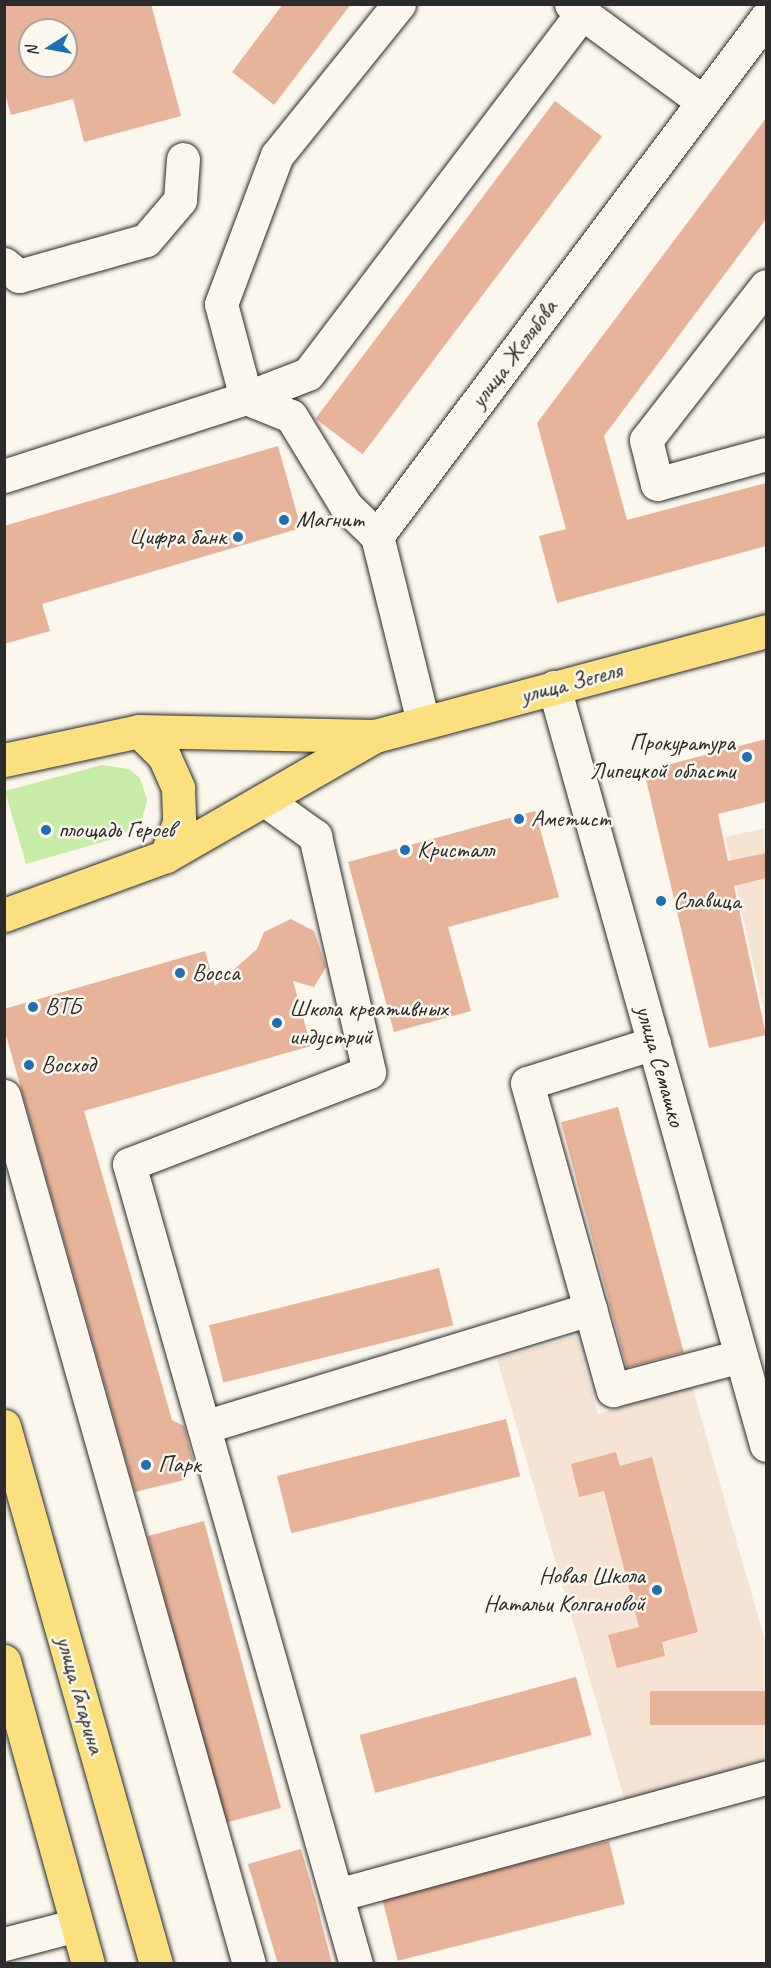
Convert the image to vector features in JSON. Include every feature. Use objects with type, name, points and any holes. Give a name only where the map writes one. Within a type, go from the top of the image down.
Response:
[{"type":"main road","name":"улица Зегеля","points":[[375,736],[766,632]]},
{"type":"main road","points":[[4,760],[66,743],[139,731],[375,736]]},
{"type":"main road","points":[[139,731],[164,756],[178,788],[179,823],[166,856]]},
{"type":"main road","points":[[7,913],[166,856],[375,736]]},
{"type":"main road","points":[[4,745],[66,743]]},
{"type":"main road","name":"улица Гагарина","points":[[4,1426],[156,1964]]},
{"type":"main road","points":[[4,1661],[88,1964]]},
{"type":"street","points":[[246,398],[221,304],[277,155],[399,4]]},
{"type":"street","points":[[4,476],[246,398],[308,374],[576,9],[703,102]]},
{"type":"street","name":"улица Желябова","points":[[377,536],[766,18]]},
{"type":"street","points":[[4,264],[19,276],[146,240],[180,200],[183,159]]},
{"type":"street","points":[[766,286],[646,440],[657,484],[766,454]]},
{"type":"street","points":[[246,398],[291,416],[346,506],[377,536],[423,722]]},
{"type":"street","name":"улица Семашко","points":[[554,687],[766,1445]]},
{"type":"street","points":[[266,800],[315,836],[369,1072],[129,1164],[356,1964]]},
{"type":"street","points":[[654,1043],[527,1083],[613,1390],[741,1356]]},
{"type":"street","points":[[4,1096],[249,1964]]},
{"type":"street","points":[[204,1427],[590,1309]]},
{"type":"street","points":[[337,1895],[766,1778]]},
{"type":"street","points":[[4,1944],[77,1925]]},
{"type":"shaded area","points":[[766,828],[766,1021],[725,837]]},
{"type":"shaded area","name":"Новая Школа Натальи Колгановой","points":[[576,1336],[598,1414],[692,1386],[766,1644],[766,1760],[625,1801],[497,1359]]},
{"type":"green space","points":[[102,765],[129,769],[140,778],[147,800],[142,820],[120,837],[26,864],[5,791]]},
{"type":"building","points":[[4,4],[151,4],[181,116],[84,142],[73,99],[11,115],[4,90]]},
{"type":"building","points":[[283,4],[351,4],[274,105],[232,72]]},
{"type":"building","points":[[555,101],[602,137],[363,454],[315,419]]},
{"type":"building","points":[[766,118],[766,219],[604,436],[627,520],[766,483],[766,546],[557,603],[539,536],[566,529],[537,423]]},
{"type":"building","points":[[278,446],[301,528],[42,604],[50,631],[4,644],[4,526]]},
{"type":"building","points":[[766,739],[766,802],[718,814],[728,861],[766,853],[766,878],[734,886],[766,1035],[709,1048],[644,771]]},
{"type":"building","points":[[535,811],[559,897],[448,927],[471,1011],[394,1032],[348,862]]},
{"type":"building","points":[[291,919],[314,931],[326,967],[314,987],[293,981],[311,1046],[84,1111],[172,1420],[184,1426],[194,1464],[184,1480],[135,1492],[4,1028],[4,1009],[205,951],[215,986],[257,949],[264,932]]},
{"type":"building","points":[[618,1107],[684,1352],[627,1368],[561,1122]]},
{"type":"building","points":[[439,1268],[453,1325],[223,1383],[209,1325]]},
{"type":"building","points":[[506,1419],[520,1476],[291,1533],[277,1476]]},
{"type":"building","points":[[616,1452],[620,1466],[652,1457],[698,1632],[662,1642],[665,1656],[617,1668],[608,1635],[639,1627],[604,1491],[579,1497],[571,1464]]},
{"type":"building","points":[[204,1521],[281,1808],[225,1823],[148,1536]]},
{"type":"building","points":[[576,1677],[592,1735],[375,1793],[360,1735]]},
{"type":"building","points":[[650,1691],[766,1691],[766,1725],[650,1725]]},
{"type":"building","points":[[609,1841],[625,1904],[398,1961],[382,1898]]},
{"type":"building","points":[[301,1849],[332,1964],[278,1964],[248,1864]]},
{"type":"place","name":"Магнит","points":[[284,520]]},
{"type":"place","name":"Цифра банк","points":[[238,537]]},
{"type":"place","name":"Прокуратура Липецкой области","points":[[747,757]]},
{"type":"place","name":"Аметист","points":[[519,819]]},
{"type":"place","name":"площадь Героев","points":[[46,830]]},
{"type":"place","name":"Кристалл","points":[[405,850]]},
{"type":"place","name":"Славица","points":[[661,901]]},
{"type":"place","name":"Bocca","points":[[180,973]]},
{"type":"place","name":"ВТБ","points":[[33,1007]]},
{"type":"place","name":"Школа креативных индустрий","points":[[277,1023]]},
{"type":"place","name":"Восход","points":[[29,1065]]},
{"type":"place","name":"Парк","points":[[146,1465]]},
{"type":"place","name":"Новая Школа Натальи Колгановой","points":[[657,1590]]}]
